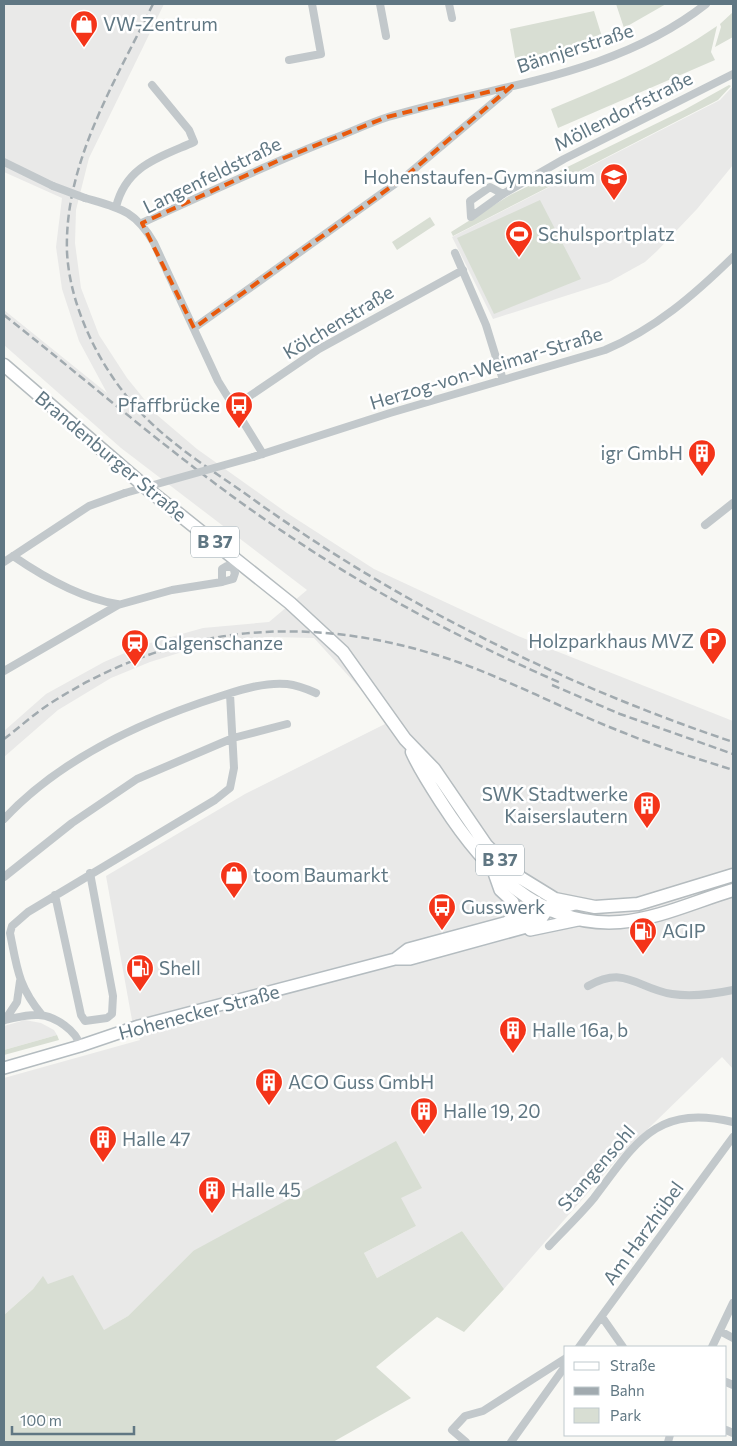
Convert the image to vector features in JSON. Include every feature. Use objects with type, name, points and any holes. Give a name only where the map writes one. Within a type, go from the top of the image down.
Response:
[{"type":"main road","name":"Brandenburger Straße","points":[[4,365],[150,491],[290,602],[343,652],[405,739],[426,779],[461,834],[494,873],[518,892],[552,904],[575,904],[595,907],[638,904],[733,875]]},
{"type":"main road","name":"Brandenburger Straße","points":[[405,739],[434,769],[471,825],[501,861],[552,904],[579,920],[600,922],[636,920],[733,890]]},
{"type":"main road","points":[[494,873],[500,890],[513,902],[514,916],[506,929]]},
{"type":"main road","name":"Hohenecker Straße","points":[[4,1068],[80,1046],[139,1026],[395,960],[410,959],[506,929],[534,925],[552,904]]},
{"type":"main road","name":"Hohenecker Straße","points":[[506,929],[579,920]]},
{"type":"street","points":[[289,60],[321,54],[312,4]]},
{"type":"street","points":[[380,4],[386,36]]},
{"type":"street","points":[[449,4],[452,18]]},
{"type":"street","name":"Bännjerstraße","points":[[194,328],[406,176],[512,86],[554,76],[619,54],[668,31],[706,4]]},
{"type":"street","name":"Möllendorfstraße","points":[[503,194],[564,159],[733,74]]},
{"type":"street","points":[[116,207],[122,188],[134,172],[194,142],[188,130],[152,85]]},
{"type":"street","name":"Langenfeldstraße","points":[[263,454],[232,408],[154,242],[142,223],[284,158],[387,117],[512,86]]},
{"type":"street","points":[[4,162],[53,186],[116,207],[142,223]]},
{"type":"street","points":[[455,253],[486,325],[503,380]]},
{"type":"street","name":"Herzog-von-Weimar-Straße","points":[[4,562],[89,506],[125,493],[263,454],[390,413],[580,359],[627,341],[671,313],[733,257]]},
{"type":"street","name":"Kölchenstraße","points":[[232,408],[319,349],[462,270]]},
{"type":"street","points":[[705,525],[733,503]]},
{"type":"street","points":[[14,556],[54,582],[103,602],[118,605]]},
{"type":"street","points":[[4,671],[118,605],[172,590],[222,582]]},
{"type":"street","points":[[4,820],[38,788],[82,757],[132,730],[176,712],[230,694],[271,684],[287,684],[316,693]]},
{"type":"street","points":[[80,1046],[78,1037],[70,1029],[42,1014],[29,999],[20,980],[10,933],[12,926],[90,873],[215,800],[230,788],[234,778],[230,694]]},
{"type":"street","points":[[4,878],[72,823],[137,779],[233,738],[287,724]]},
{"type":"street","points":[[56,895],[81,1015],[86,1021],[107,1018],[112,1014],[113,996],[90,873]]},
{"type":"street","points":[[588,986],[611,976],[673,994],[710,994],[733,990]]},
{"type":"street","points":[[5,1020],[18,1002],[20,980]]},
{"type":"street","points":[[5,1020],[42,1014]]},
{"type":"street","name":"Stangensohl","points":[[549,1246],[591,1202],[647,1133],[667,1122],[690,1117],[715,1118],[733,1122]]},
{"type":"street","name":"Am Harzhübel","points":[[580,1346],[733,1137]]},
{"type":"street","points":[[712,1346],[733,1303]]},
{"type":"street","points":[[602,1317],[622,1346]]},
{"type":"street","points":[[720,1331],[733,1338]]},
{"type":"street","points":[[466,1442],[452,1430],[459,1420],[465,1416],[483,1411],[564,1359]]},
{"type":"street","points":[[511,1442],[564,1368]]},
{"type":"highlighted area","points":[[512,86],[406,176],[194,328],[142,223],[284,158],[387,117]]},
{"type":"shaded area","points":[[4,4],[164,4],[89,158],[76,210],[75,243],[81,288],[99,335],[127,378],[157,415],[197,449],[287,513],[374,569],[518,636],[733,721],[733,1069],[722,1057],[619,1157],[504,1289],[462,1231],[377,1278],[364,1253],[416,1226],[193,1251],[128,1316],[103,1331],[48,1284],[43,1277],[33,1289],[4,1315],[4,1078],[140,1040],[132,1020],[106,876],[245,794],[385,724],[365,694],[314,638],[271,637],[237,639],[214,642],[150,662],[111,678],[58,710],[4,757],[4,731],[46,694],[104,662],[143,645],[203,628],[269,622],[307,590],[121,448],[4,345],[4,310],[107,393],[79,341],[62,289],[56,247],[62,198],[4,172]]},
{"type":"shaded area","name":"Hohenstaufen-Gymnasium","points":[[733,86],[733,165],[697,209],[657,251],[645,262],[609,282],[493,319],[452,237],[720,100]]},
{"type":"shaded area","points":[[25,1020],[41,1023],[54,1030],[57,1035],[4,1050],[4,1026]]},
{"type":"green space","points":[[616,4],[666,4],[624,28]]},
{"type":"green space","points":[[594,11],[603,40],[516,63],[510,29]]},
{"type":"green space","points":[[733,12],[733,37],[715,47],[721,27],[720,24]]},
{"type":"green space","points":[[717,26],[711,52],[715,60],[558,128],[551,109],[657,62]]},
{"type":"green space","points":[[729,85],[731,86],[718,100],[453,236],[451,232],[510,195],[684,110]]},
{"type":"green space","name":"Schulsportplatz","points":[[540,200],[581,279],[494,314],[457,238]]},
{"type":"green space","points":[[430,217],[435,225],[397,250],[392,242]]},
{"type":"green space","points":[[57,1035],[59,1040],[4,1055],[4,1050]]},
{"type":"green space","points":[[396,1141],[422,1188],[401,1198],[416,1226],[364,1253],[377,1278],[462,1231],[504,1289],[464,1332],[437,1317],[376,1367],[411,1398],[333,1442],[4,1442],[4,1315],[33,1289],[43,1276],[48,1284],[73,1275],[104,1330],[128,1316],[193,1251]]},
{"type":"railway","points":[[153,4],[108,93],[95,124],[83,155],[68,219],[67,252],[75,297],[92,342],[131,402],[158,429],[210,469],[306,536],[422,606],[543,667],[669,719],[733,742]]},
{"type":"railway","points":[[4,315],[179,456],[288,535],[387,597],[490,651],[561,683]]},
{"type":"railway","points":[[4,739],[54,701],[101,675],[149,655],[198,641],[248,633],[298,631],[349,635],[400,645],[452,660],[636,737],[733,770]]},
{"type":"railway","points":[[552,685],[620,714],[733,754]]},
{"type":"place","name":"VW-Zentrum","points":[[84,48]]},
{"type":"place","name":"Hohenstaufen-Gymnasium","points":[[614,201]]},
{"type":"place","name":"Schulsportplatz","points":[[519,258]]},
{"type":"place","name":"Pfaffbrücke","points":[[239,429]]},
{"type":"place","name":"igr GmbH","points":[[702,477]]},
{"type":"place","name":"Holzparkhaus MVZ","points":[[713,665]]},
{"type":"place","name":"Galgenschanze","points":[[135,667]]},
{"type":"place","name":"SWK Stadtwerke Kaiserslautern","points":[[647,829]]},
{"type":"place","name":"toom Baumarkt","points":[[234,899]]},
{"type":"place","name":"Gusswerk","points":[[442,931]]},
{"type":"place","name":"AGIP","points":[[643,955]]},
{"type":"place","name":"Shell","points":[[140,992]]},
{"type":"place","name":"Halle 16a, b","points":[[513,1054]]},
{"type":"place","name":"ACO Guss GmbH","points":[[269,1106]]},
{"type":"place","name":"Halle 19, 20","points":[[424,1135]]},
{"type":"place","name":"Halle 47","points":[[103,1163]]},
{"type":"place","name":"Halle 45","points":[[212,1214]]}]
